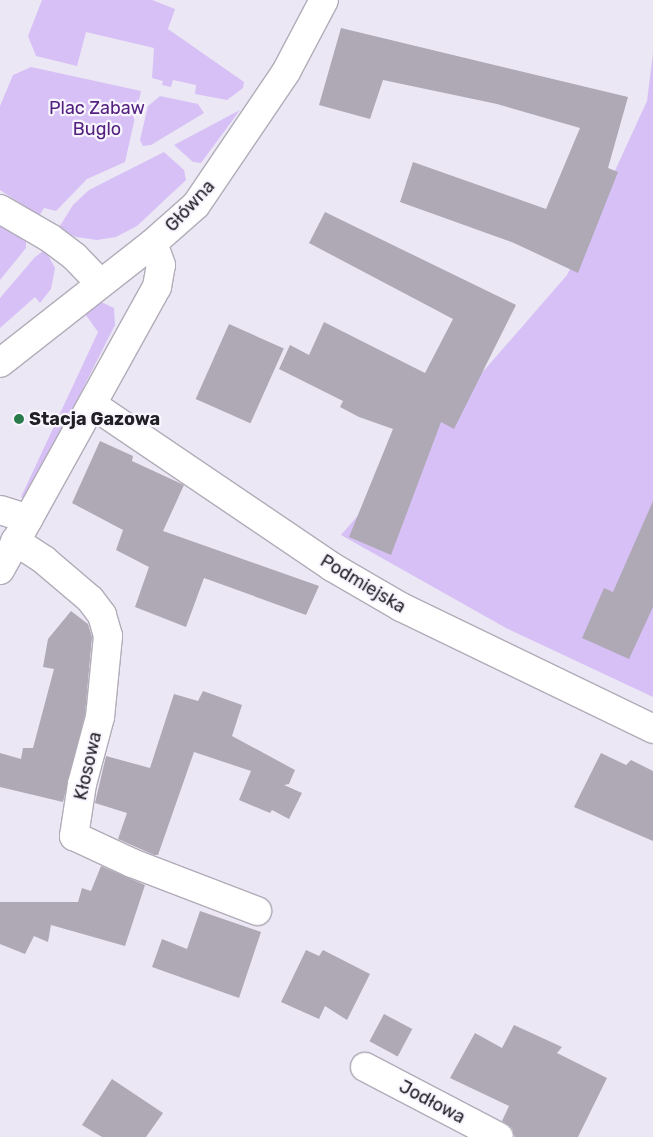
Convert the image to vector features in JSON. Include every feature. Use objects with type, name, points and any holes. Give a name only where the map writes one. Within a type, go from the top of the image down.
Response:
[{"type":"street","name":"Główna","points":[[0,362],[99,282],[153,243],[196,205],[219,175],[286,72],[324,0]]},
{"type":"street","points":[[0,209],[50,238],[75,257],[99,282]]},
{"type":"street","points":[[0,570],[93,405],[157,286],[161,265],[153,243]]},
{"type":"street","name":"Podmiejska","points":[[93,405],[332,567],[401,608],[653,729]]},
{"type":"street","points":[[0,510],[22,530]]},
{"type":"street","name":"Kłosowa","points":[[22,530],[44,560],[90,599],[102,615],[108,636],[100,717],[82,784],[74,836],[132,863],[257,911]]},
{"type":"street","name":"Jodłowa","points":[[365,1067],[499,1137]]},
{"type":"green space","points":[[42,0],[152,0],[175,9],[168,29],[244,82],[243,88],[227,100],[195,94],[196,85],[173,80],[171,87],[162,85],[163,81],[152,78],[154,48],[86,32],[77,66],[36,56],[28,36]]},
{"type":"green space","points":[[653,53],[653,697],[506,628],[341,535],[567,275],[647,101]]},
{"type":"green space","name":"Plac Zabaw Buglo","points":[[31,67],[141,91],[125,162],[87,179],[56,211],[44,208],[39,216],[0,190],[0,106],[13,75]]},
{"type":"green space","points":[[160,96],[198,104],[204,113],[151,145],[143,146],[140,140],[148,106]]},
{"type":"green space","points":[[240,110],[201,163],[193,162],[174,145]]},
{"type":"green space","points":[[164,152],[184,170],[186,180],[137,226],[116,237],[97,240],[76,237],[58,229],[73,205],[89,190]]},
{"type":"green space","points":[[0,222],[26,237],[26,248],[0,280]]},
{"type":"green space","points":[[45,250],[55,268],[51,289],[40,303],[35,297],[0,328],[0,298],[35,257]]},
{"type":"green space","points":[[99,301],[114,308],[115,325],[27,499],[21,497],[98,332],[83,311]]},
{"type":"building","points":[[341,28],[628,97],[608,168],[618,172],[578,273],[514,243],[400,202],[413,162],[546,209],[580,128],[497,104],[383,80],[370,119],[319,105]]},
{"type":"building","points":[[325,212],[516,305],[454,429],[441,422],[391,555],[349,537],[393,429],[359,417],[340,407],[343,401],[279,369],[290,345],[309,355],[324,322],[425,373],[453,319],[309,243]]},
{"type":"building","points":[[229,324],[284,348],[250,423],[196,399]]},
{"type":"building","points":[[100,441],[133,456],[132,461],[184,485],[163,531],[319,586],[306,615],[204,578],[186,627],[135,607],[149,567],[116,550],[123,530],[72,503]]},
{"type":"building","points":[[653,501],[653,607],[629,659],[582,638],[604,588],[613,592]]},
{"type":"building","points":[[71,611],[88,624],[92,637],[85,714],[63,802],[0,787],[0,753],[21,759],[23,748],[33,748],[54,669],[43,667],[48,639]]},
{"type":"building","points":[[203,691],[242,705],[232,736],[295,770],[289,784],[284,785],[302,793],[289,819],[272,810],[270,813],[239,800],[251,771],[194,752],[158,855],[154,855],[118,839],[127,813],[95,803],[106,756],[150,768],[174,694],[198,701]]},
{"type":"building","points":[[601,753],[626,765],[631,760],[653,771],[653,841],[574,807]]},
{"type":"building","points":[[101,866],[145,885],[125,946],[51,925],[48,942],[34,936],[25,954],[0,944],[0,902],[78,902],[82,888],[91,891]]},
{"type":"building","points":[[200,911],[261,932],[239,998],[152,967],[162,939],[187,949]]},
{"type":"building","points":[[306,950],[319,956],[323,950],[370,974],[347,1020],[325,1006],[319,1019],[281,1002]]},
{"type":"building","points":[[384,1014],[412,1029],[398,1056],[369,1041]]},
{"type":"building","points":[[514,1025],[562,1047],[557,1053],[607,1078],[578,1137],[515,1137],[512,1128],[502,1121],[509,1106],[450,1078],[475,1033],[502,1048]]},
{"type":"building","points":[[112,1079],[163,1113],[146,1137],[102,1137],[82,1125]]},
{"type":"place","name":"Stacja Gazowa","points":[[19,419]]}]
